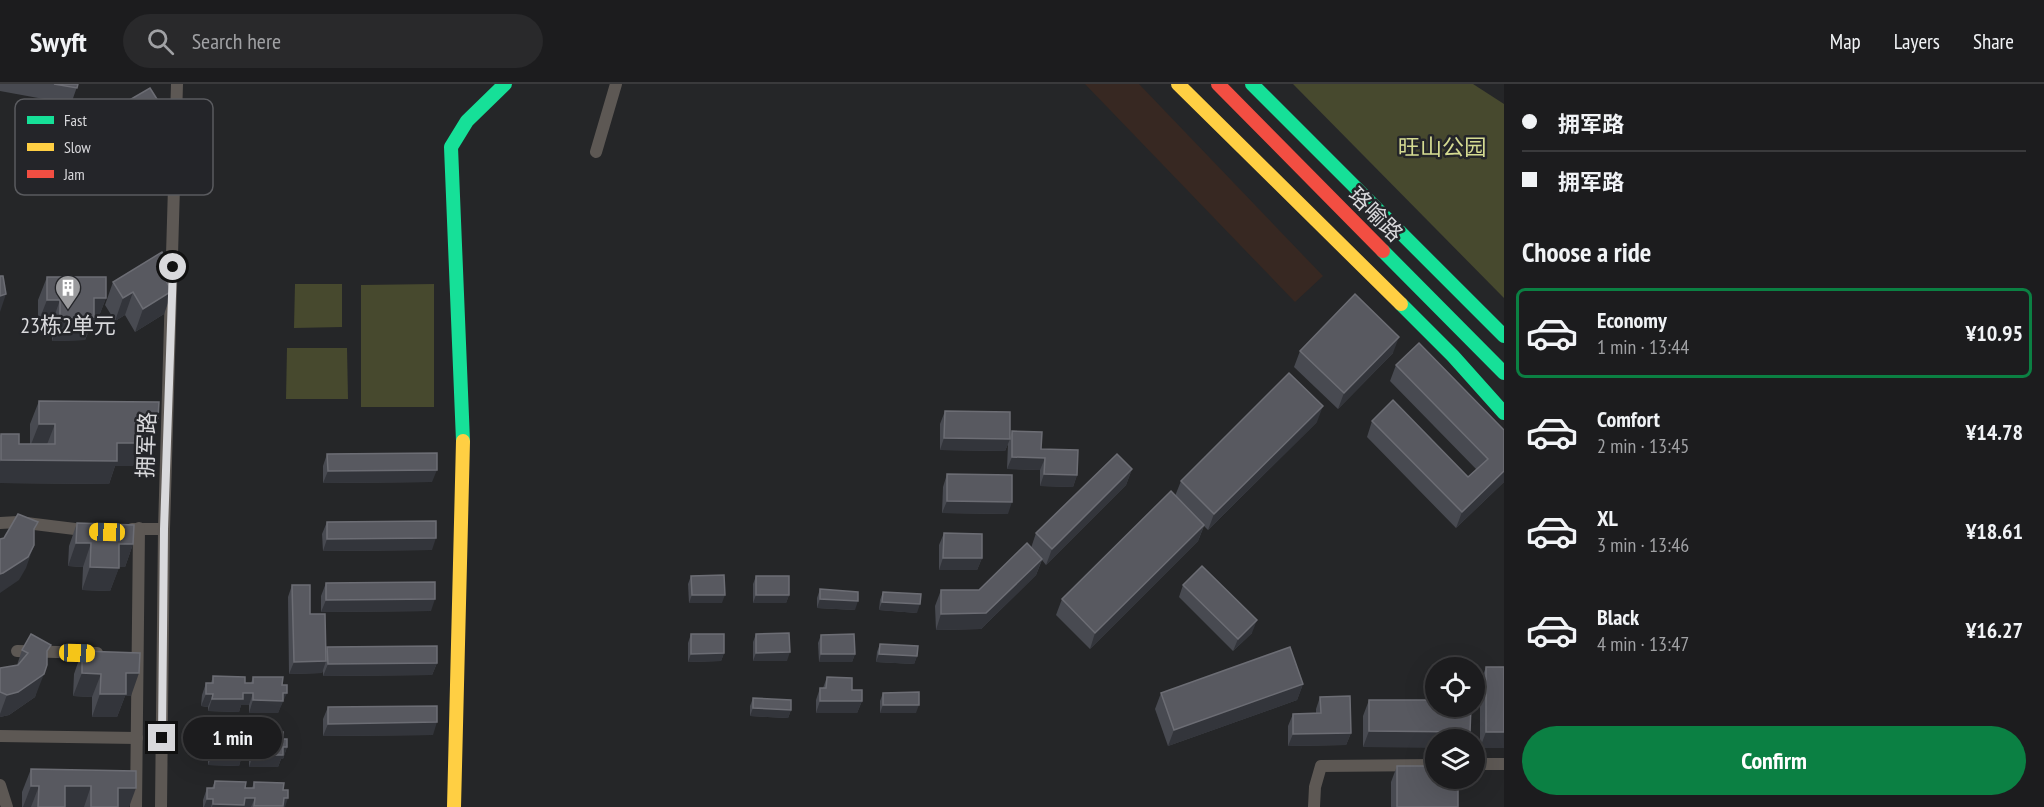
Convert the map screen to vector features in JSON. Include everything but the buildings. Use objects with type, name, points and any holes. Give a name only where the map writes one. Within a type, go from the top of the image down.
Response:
[{"type":"main road","points":[[454,807],[463,445],[450,147],[467,121],[505,84]]},
{"type":"main road","points":[[1178,84],[1453,356],[1504,413]]},
{"type":"main road","name":"珞喻路","points":[[1218,84],[1504,373]]},
{"type":"main road","name":"珞喻路","points":[[1252,84],[1504,336]]},
{"type":"main road","points":[[1269,84],[1504,320]]},
{"type":"street","name":"拥军路","points":[[177,84],[177,99]]},
{"type":"street","points":[[596,152],[616,84]]},
{"type":"street","name":"拥军路","points":[[160,807],[164,529],[174,195]]},
{"type":"street","points":[[0,523],[44,524],[76,531],[164,529]]},
{"type":"street","points":[[136,807],[137,738],[132,655],[139,528]]},
{"type":"street","points":[[17,651],[105,654]]},
{"type":"street","points":[[0,736],[137,738]]},
{"type":"street","points":[[1485,764],[1504,764]]},
{"type":"street","points":[[1314,807],[1315,788],[1321,766],[1425,765]]},
{"type":"street","points":[[0,784],[7,807]]},
{"type":"shaded area","points":[[1085,84],[1139,84],[1323,276],[1295,302]]},
{"type":"green space","name":"旺山公园","points":[[1293,84],[1473,84],[1504,104],[1504,298]]},
{"type":"green space","points":[[295,284],[342,284],[342,327],[294,328]]},
{"type":"green space","points":[[434,284],[434,407],[361,407],[361,285]]},
{"type":"green space","points":[[287,348],[347,348],[348,399],[286,399]]},
{"type":"traffic: fast","points":[[463,441],[451,147],[467,121],[505,84]]},
{"type":"traffic: fast","points":[[1252,84],[1504,336]]},
{"type":"traffic: fast","points":[[1383,251],[1504,373]]},
{"type":"traffic: fast","points":[[1401,304],[1453,356],[1504,413]]},
{"type":"traffic: slow","points":[[1178,84],[1401,304]]},
{"type":"traffic: slow","points":[[454,807],[463,441]]},
{"type":"traffic: jam","points":[[1218,84],[1383,251]]},
{"type":"place","name":"23栋2单元","points":[[68,311]]},
{"type":"route","points":[[162,738],[164,529],[173,267]]}]
